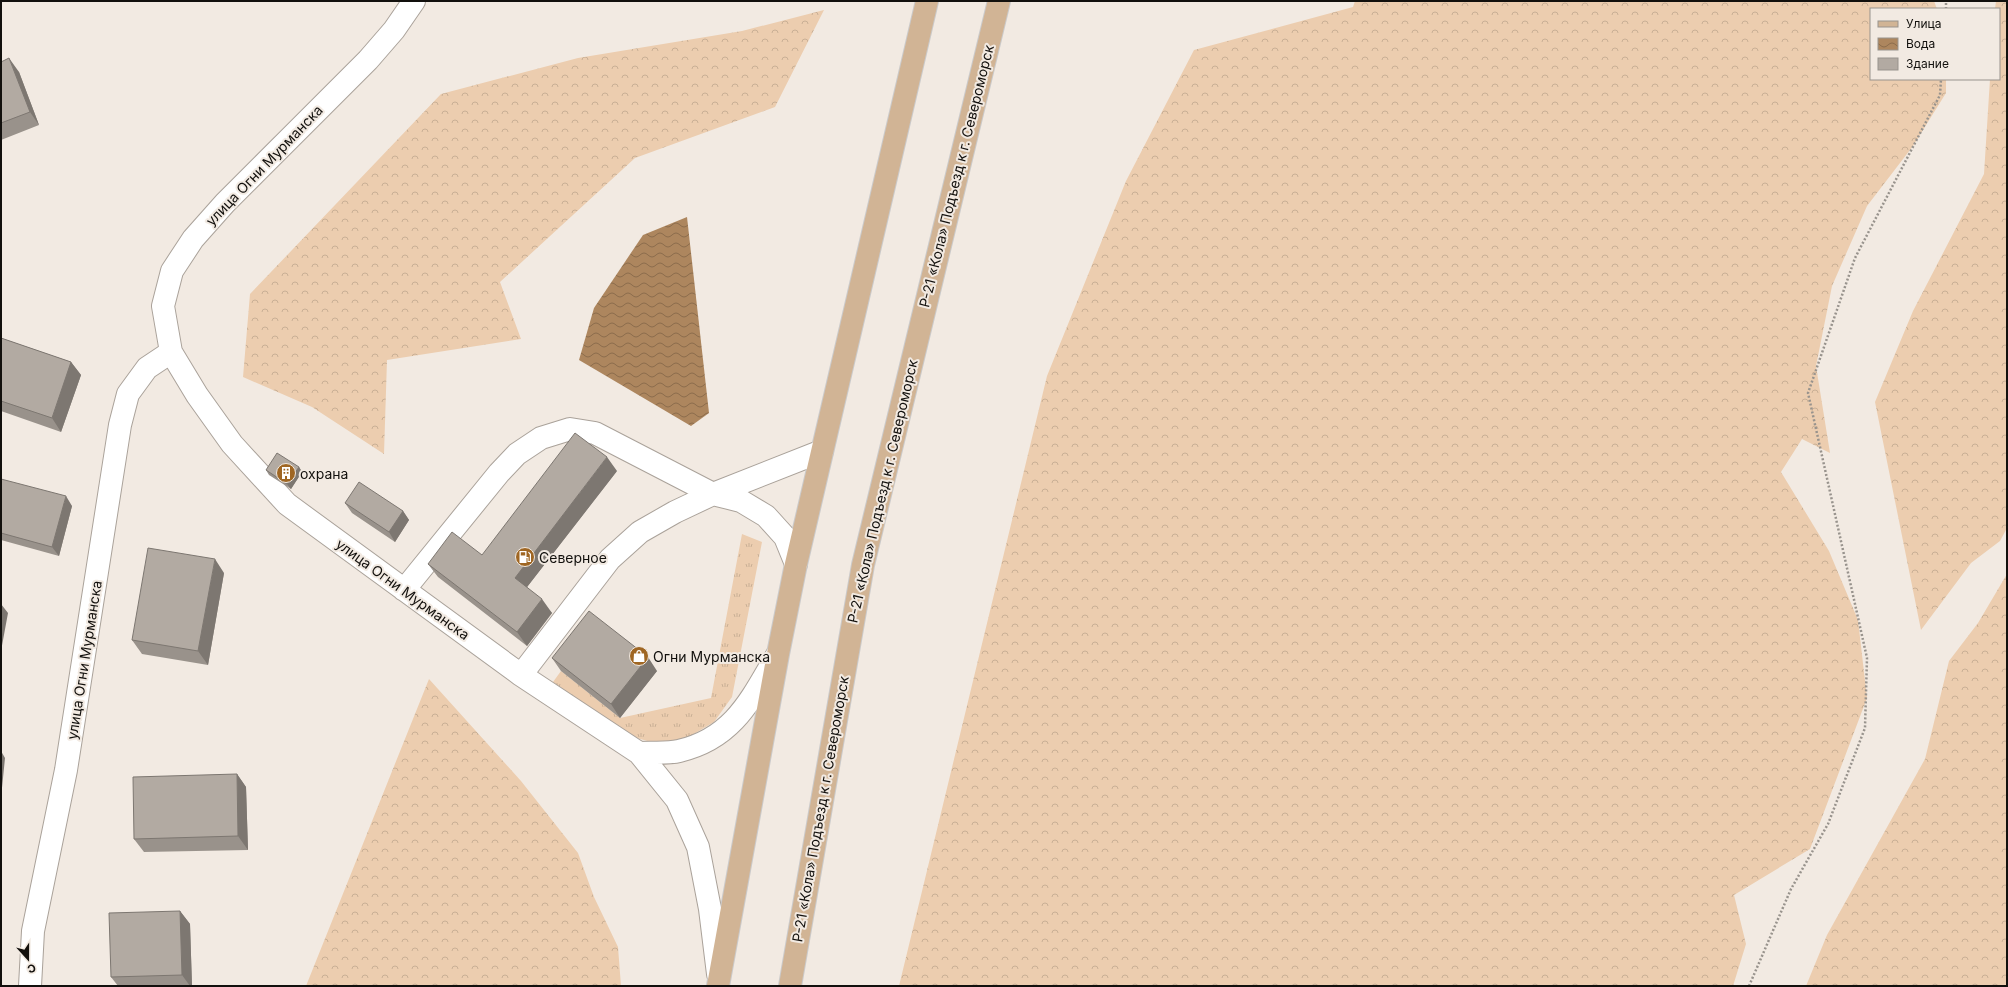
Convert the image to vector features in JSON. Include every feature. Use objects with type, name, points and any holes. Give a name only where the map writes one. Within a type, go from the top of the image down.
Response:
[{"type":"main road","points":[[719,984],[778,654],[796,564],[927,1]]},
{"type":"main road","name":"Р-21 «Кола» Подъезд к г. Североморск","points":[[790,986],[863,565],[999,1]]},
{"type":"street","name":"улица Огни Мурманска","points":[[414,1],[394,30],[368,60],[225,203],[193,239],[172,271],[163,306],[171,352],[197,395],[232,444],[287,504],[521,675],[639,753],[677,800],[698,847],[710,909],[719,984]]},
{"type":"street","name":"улица Огни Мурманска","points":[[30,986],[33,931],[75,716],[120,425],[128,394],[147,368],[171,352]]},
{"type":"street","points":[[404,590],[499,473],[517,454],[541,438],[570,429],[595,433],[713,494],[741,501],[766,516],[785,537],[796,564]]},
{"type":"street","points":[[521,675],[610,559],[640,532],[675,512],[713,494],[822,451]]},
{"type":"street","points":[[639,753],[678,751],[712,739],[741,714],[778,654]]},
{"type":"path","points":[[1748,986],[1791,889],[1828,824],[1865,728],[1867,658],[1808,393],[1855,258],[1940,95],[1941,80]]},
{"type":"green space","points":[[1355,1],[1934,1],[1937,8],[1870,8],[1870,80],[1946,80],[1946,93],[1913,146],[1867,206],[1832,286],[1816,366],[1830,453],[1802,439],[1781,472],[1829,551],[1858,620],[1867,698],[1810,849],[1734,895],[1746,944],[1733,986],[899,986],[1047,376],[1126,181],[1194,50],[1353,7]]},
{"type":"green space","points":[[1996,1],[2007,1],[2007,528],[2000,541],[1971,563],[1921,630],[1875,402],[1913,311],[1984,174],[1990,80],[2000,80],[2000,8],[1995,8]]},
{"type":"green space","points":[[824,10],[775,107],[635,158],[500,282],[521,339],[387,360],[384,454],[312,407],[243,377],[250,294],[441,94],[578,58],[742,31]]},
{"type":"green space","points":[[742,534],[762,542],[732,697],[714,722],[680,742],[651,742],[622,734],[553,682],[561,671],[620,718],[711,698]]},
{"type":"green space","points":[[2007,574],[2007,986],[1806,986],[1827,935],[1925,759],[1949,661],[1978,623]]},
{"type":"green space","points":[[429,679],[521,781],[578,853],[594,897],[618,947],[621,986],[306,986]]},
{"type":"water","points":[[687,217],[709,413],[691,426],[579,360],[594,308],[643,235]]},
{"type":"building","points":[[9,58],[30,112],[1,123],[1,62]]},
{"type":"building","points":[[1,338],[71,362],[52,418],[1,401]]},
{"type":"building","name":"Северное","points":[[575,433],[607,457],[515,578],[542,599],[517,632],[428,564],[452,532],[482,555]]},
{"type":"building","name":"охрана","points":[[277,453],[299,467],[287,484],[266,470]]},
{"type":"building","points":[[1,479],[66,496],[52,547],[1,533]]},
{"type":"building","points":[[359,482],[403,511],[389,532],[345,503]]},
{"type":"building","points":[[148,548],[215,559],[198,651],[132,640]]},
{"type":"building","points":[[589,611],[648,657],[611,704],[552,658]]},
{"type":"building","points":[[237,774],[238,836],[134,839],[133,777]]},
{"type":"building","points":[[180,911],[182,975],[111,977],[109,913]]},
{"type":"place","name":"охрана","points":[[286,473]]},
{"type":"place","name":"Северное","points":[[525,557]]},
{"type":"place","name":"Огни Мурманска","points":[[639,656]]}]
